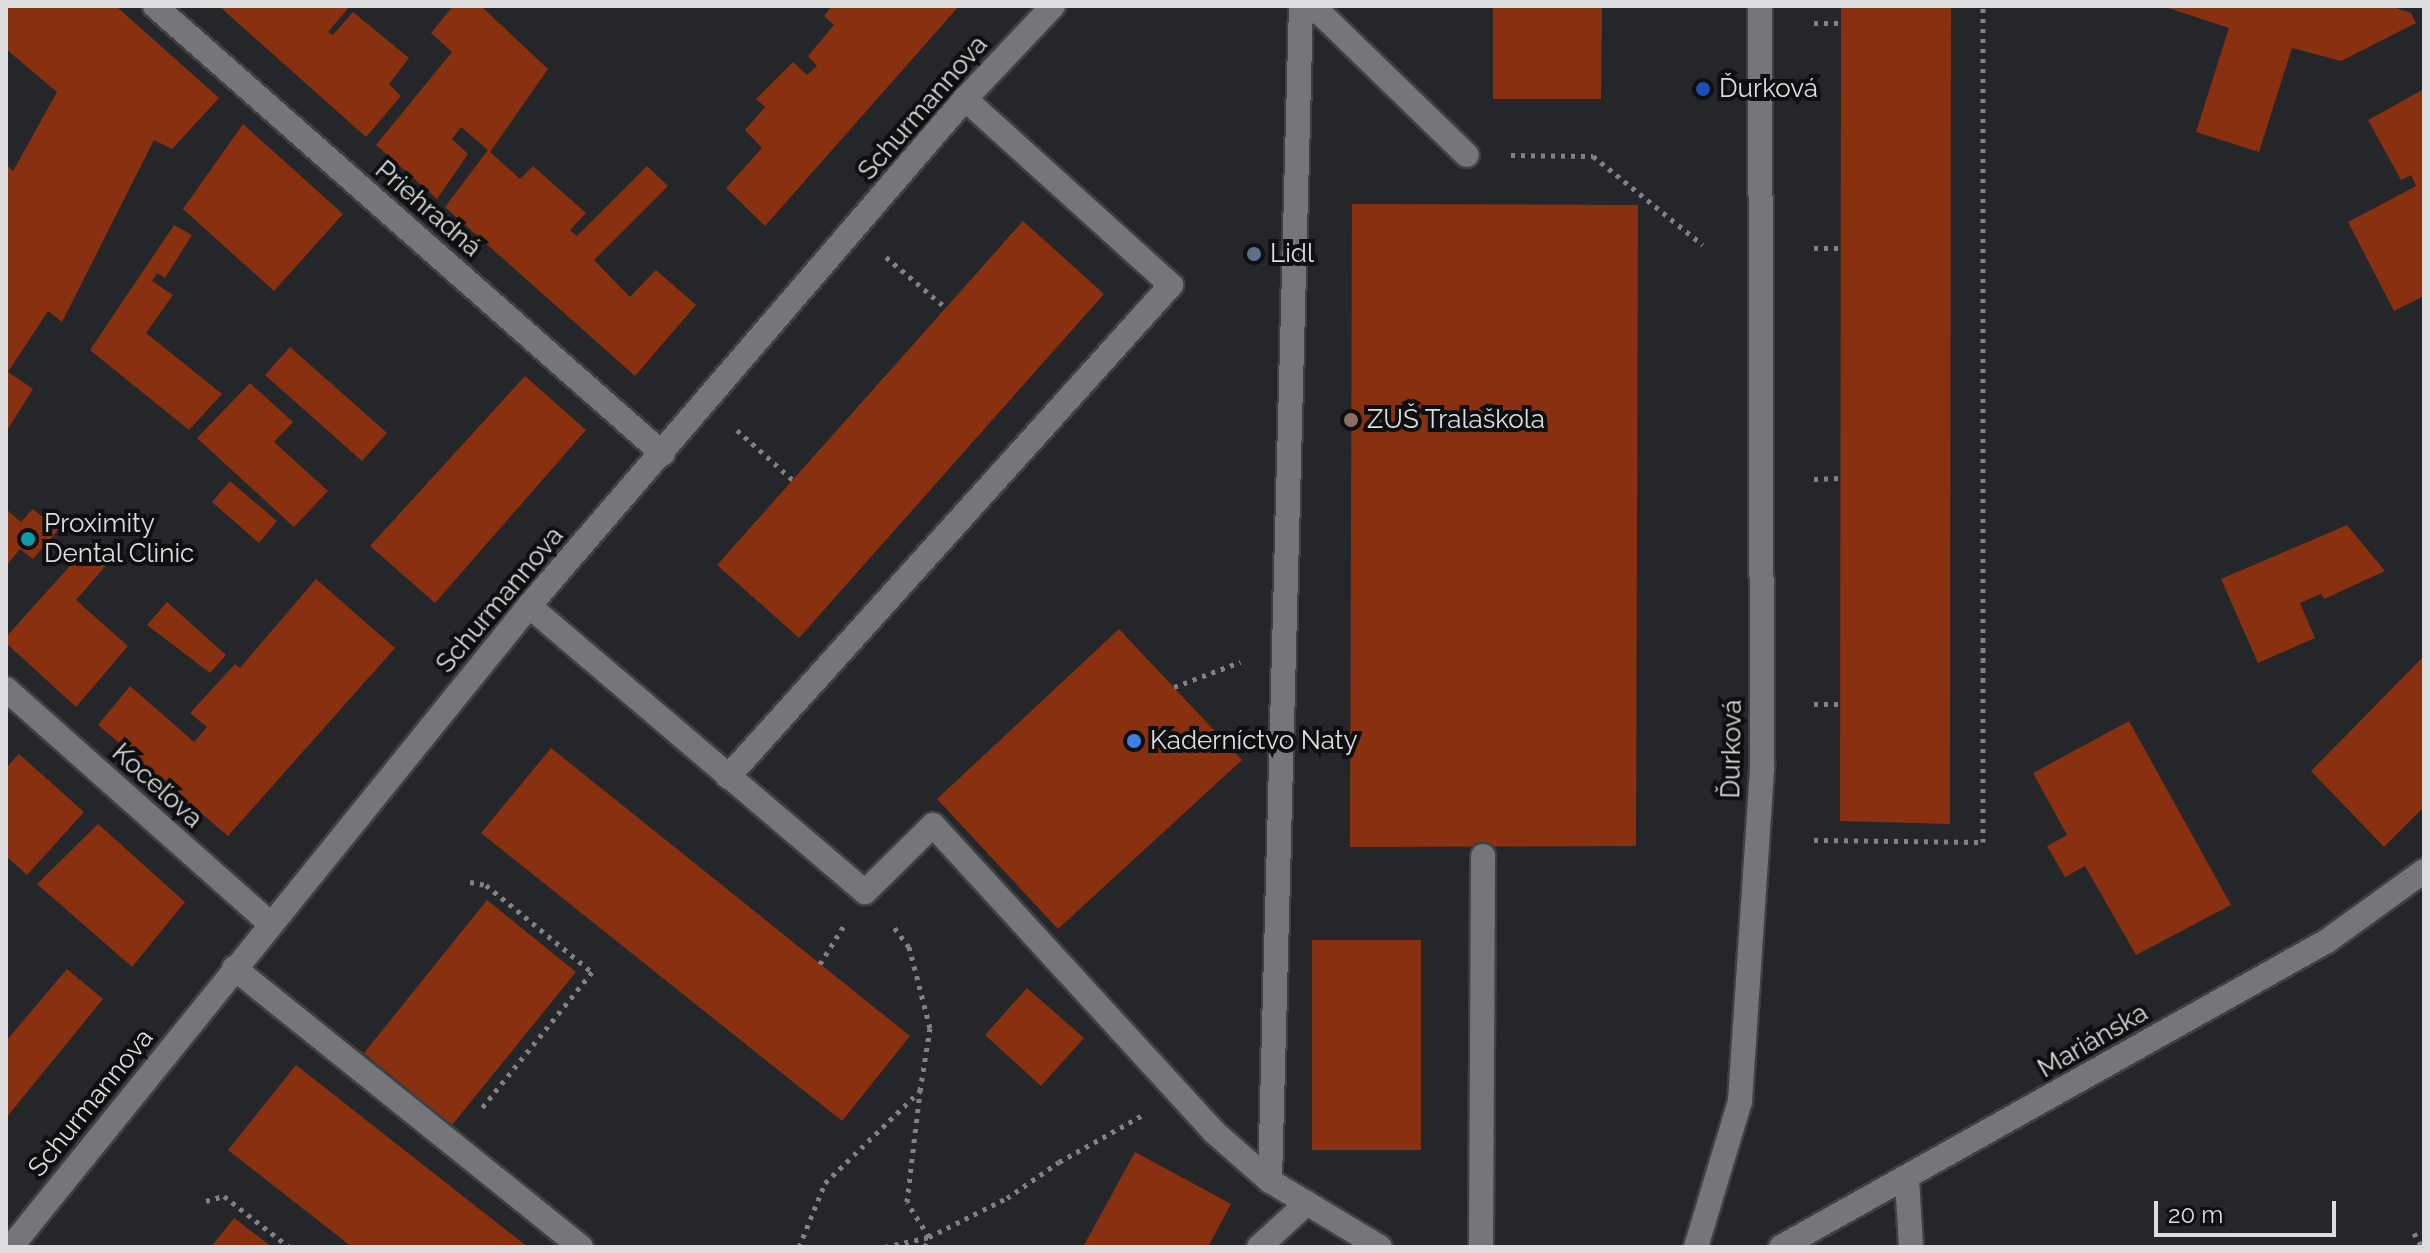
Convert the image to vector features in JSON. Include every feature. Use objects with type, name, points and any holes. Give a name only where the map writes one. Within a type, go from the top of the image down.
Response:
[{"type":"street","name":"Priehradná","points":[[155,6],[663,454]]},
{"type":"street","name":"Schurmannova","points":[[11,1247],[529,606],[663,454],[965,99],[1053,6]]},
{"type":"street","points":[[1270,1181],[1301,6]]},
{"type":"street","points":[[1313,6],[1467,155]]},
{"type":"street","name":"Ďurková","points":[[1696,1247],[1740,1101],[1762,766],[1760,6]]},
{"type":"street","points":[[728,777],[1171,285],[965,99]]},
{"type":"street","points":[[529,606],[865,892],[933,825],[1180,1095],[1270,1181],[1380,1247]]},
{"type":"street","name":"Koceľova","points":[[6,689],[271,924]]},
{"type":"street","points":[[1481,1247],[1483,856]]},
{"type":"street","name":"Mariánska","points":[[1781,1247],[2327,941],[2424,871]]},
{"type":"street","points":[[234,968],[581,1247]]},
{"type":"street","points":[[1907,1179],[1911,1247]]},
{"type":"street","points":[[1259,1247],[1307,1203]]},
{"type":"path","points":[[1814,840],[1983,842],[1983,6]]},
{"type":"path","points":[[1814,23],[1841,23]]},
{"type":"path","points":[[1467,155],[1593,156],[1703,245]]},
{"type":"path","points":[[1814,248],[1841,248]]},
{"type":"path","points":[[884,255],[946,308]]},
{"type":"path","points":[[733,425],[793,480]]},
{"type":"path","points":[[1814,479],[1841,478]]},
{"type":"path","points":[[1174,687],[1284,645]]},
{"type":"path","points":[[1814,704],[1840,704]]},
{"type":"path","points":[[453,1144],[592,972],[486,885],[470,882]]},
{"type":"path","points":[[865,892],[909,947],[930,1028],[907,1202],[929,1237]]},
{"type":"path","points":[[799,1247],[825,1183],[920,1091]]},
{"type":"path","points":[[885,1247],[929,1237],[1007,1198],[1059,1162],[1180,1095]]},
{"type":"path","points":[[206,1201],[224,1196],[289,1247]]},
{"type":"path","points":[[2414,1233],[2422,1247]]},
{"type":"path","points":[[925,1247],[929,1237]]},
{"type":"building","points":[[6,6],[116,6],[219,98],[172,149],[154,140],[62,322],[48,311],[8,372],[33,389],[6,432],[6,164],[13,171],[57,92],[6,49]]},
{"type":"building","points":[[219,6],[350,6],[328,32],[333,35],[353,12],[409,58],[389,84],[401,96],[366,137]]},
{"type":"building","points":[[453,6],[481,6],[548,69],[490,152],[520,179],[533,166],[586,213],[570,230],[577,236],[647,166],[668,186],[594,260],[630,297],[656,270],[696,305],[635,376],[445,207],[488,150],[461,127],[452,139],[468,154],[437,199],[376,145],[452,52],[431,33]]},
{"type":"building","points":[[832,6],[959,6],[765,226],[726,188],[762,148],[745,130],[765,107],[756,99],[793,62],[807,75],[817,66],[808,56],[834,25],[824,16]]},
{"type":"building","points":[[1493,6],[1602,6],[1601,99],[1493,99]]},
{"type":"building","points":[[1841,6],[1951,6],[1950,824],[1840,821]]},
{"type":"building","points":[[2162,6],[2390,6],[2411,13],[2416,23],[2341,61],[2292,48],[2259,152],[2196,132],[2229,28]]},
{"type":"building","points":[[2424,89],[2424,296],[2394,311],[2348,222],[2416,186],[2411,175],[2401,180],[2368,120]]},
{"type":"building","points":[[243,124],[343,214],[274,291],[183,209]]},
{"type":"building","points":[[1352,204],[1638,205],[1636,846],[1350,847]]},
{"type":"building","points":[[1023,221],[1104,294],[799,638],[717,565]]},
{"type":"building","points":[[174,225],[192,235],[165,278],[157,273],[152,281],[173,295],[146,333],[222,394],[189,430],[90,350]]},
{"type":"building","points":[[290,347],[387,433],[362,461],[265,375]]},
{"type":"building","points":[[525,376],[586,430],[435,603],[370,546]]},
{"type":"building","points":[[250,383],[293,422],[274,442],[328,491],[294,527],[197,438]]},
{"type":"building","points":[[230,481],[277,521],[259,543],[212,502]]},
{"type":"building","name":"Proximity Dental Clinic","points":[[6,509],[21,522],[33,509],[58,530],[33,559],[20,549],[6,566]]},
{"type":"building","points":[[2347,525],[2385,571],[2324,599],[2321,594],[2300,603],[2315,638],[2258,663],[2221,579]]},
{"type":"building","points":[[95,538],[115,555],[76,600],[128,646],[76,707],[6,643],[6,637]]},
{"type":"building","points":[[316,579],[395,648],[228,836],[98,725],[130,686],[194,742],[207,727],[190,713],[235,664],[240,668]]},
{"type":"building","points":[[167,602],[226,655],[210,673],[147,625]]},
{"type":"building","points":[[1119,629],[1242,760],[1058,929],[937,799]]},
{"type":"building","points":[[2424,656],[2424,807],[2384,847],[2311,771]]},
{"type":"building","points":[[2129,721],[2231,905],[2136,955],[2085,866],[2065,877],[2047,846],[2067,835],[2033,773]]},
{"type":"building","points":[[551,748],[910,1036],[842,1121],[481,833]]},
{"type":"building","points":[[19,754],[84,812],[27,875],[6,856],[6,768]]},
{"type":"building","points":[[98,824],[185,902],[132,967],[37,884]]},
{"type":"building","points":[[487,900],[576,972],[452,1125],[364,1053]]},
{"type":"building","points":[[1312,940],[1421,940],[1421,1150],[1312,1150]]},
{"type":"building","points":[[67,969],[103,999],[6,1118],[6,1041]]},
{"type":"building","points":[[1027,988],[1084,1038],[1041,1086],[985,1035]]},
{"type":"building","points":[[296,1065],[528,1247],[352,1247],[228,1150]]},
{"type":"building","points":[[1135,1152],[1231,1204],[1208,1247],[1083,1247]]},
{"type":"building","points":[[234,1218],[272,1247],[211,1247]]},
{"type":"place","name":"Ďurková","points":[[1703,89]]},
{"type":"place","name":"Lidl","points":[[1254,254]]},
{"type":"place","name":"ZUŠ Tralaškola","points":[[1351,420]]},
{"type":"place","name":"Proximity Dental Clinic","points":[[28,539]]},
{"type":"place","name":"Kaderníctvo Naty","points":[[1134,741]]}]
